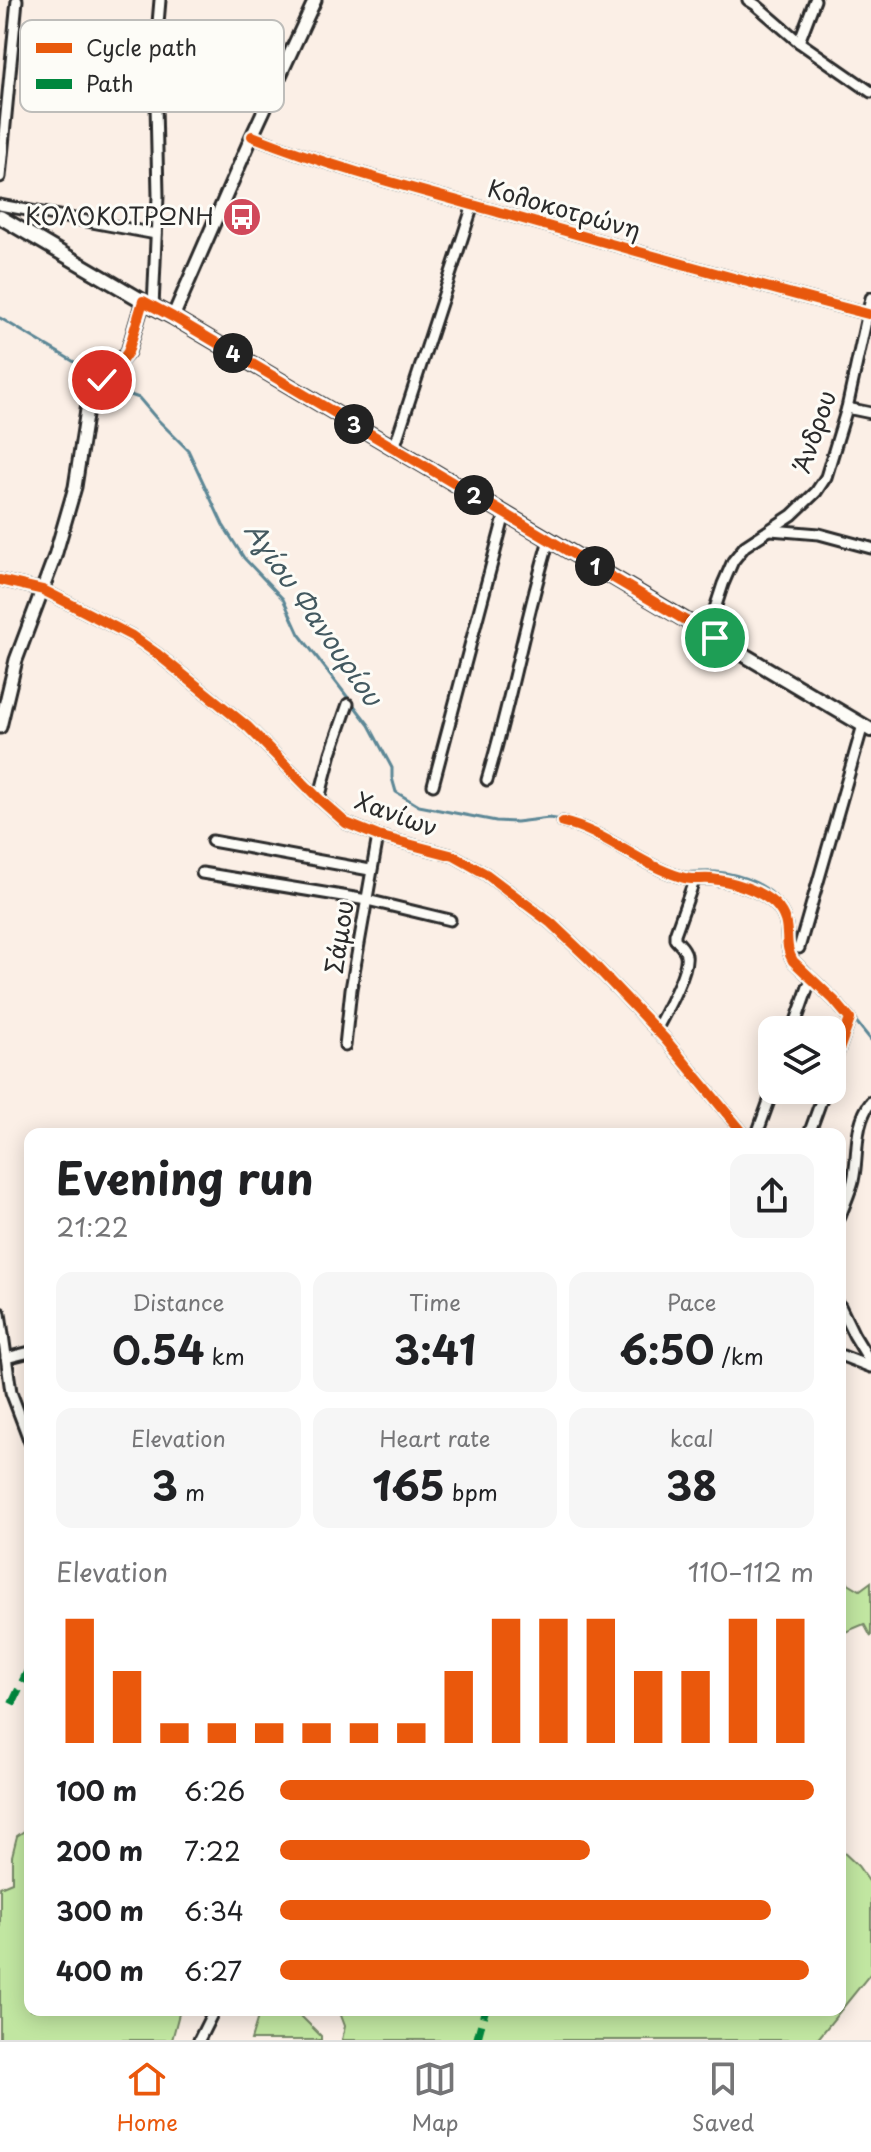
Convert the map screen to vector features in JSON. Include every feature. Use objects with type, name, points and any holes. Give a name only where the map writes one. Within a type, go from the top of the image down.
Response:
[{"type":"main road","points":[[0,217],[867,728]]},
{"type":"street","points":[[0,177],[17,0]]},
{"type":"street","points":[[158,20],[160,0]]},
{"type":"street","points":[[284,67],[315,0]]},
{"type":"street","points":[[748,0],[799,42],[871,92]]},
{"type":"street","points":[[799,42],[815,0]]},
{"type":"street","points":[[0,727],[16,660],[43,590],[75,487],[88,403],[94,390],[128,352],[148,304],[158,196],[156,112]]},
{"type":"street","points":[[173,317],[263,112]]},
{"type":"street","name":"Κολοκοτρώνη","points":[[252,136],[301,155],[473,205],[739,281],[868,314]]},
{"type":"street","points":[[0,205],[156,234]]},
{"type":"street","points":[[394,448],[473,205]]},
{"type":"street","name":"Άνδρου","points":[[707,633],[733,561],[745,546],[798,509],[826,477],[847,408],[871,298]]},
{"type":"street","points":[[847,408],[871,413]]},
{"type":"street","points":[[433,785],[505,514]]},
{"type":"street","points":[[771,530],[819,534],[871,548]]},
{"type":"street","points":[[487,780],[549,540]]},
{"type":"street","name":"Χανίων","points":[[0,580],[43,590],[132,636],[248,727],[346,823],[378,836],[454,856],[486,874],[551,923],[588,958],[656,1030],[739,1128]]},
{"type":"street","points":[[319,799],[348,704]]},
{"type":"street","points":[[799,948],[867,728]]},
{"type":"street","points":[[563,822],[600,835],[635,857],[678,876],[694,881],[711,879],[745,888],[774,904],[787,925],[789,954],[850,1019],[846,1030]]},
{"type":"street","name":"Σάμου","points":[[345,1046],[351,989],[378,836]]},
{"type":"street","points":[[212,841],[370,870]]},
{"type":"street","points":[[202,873],[367,900],[450,920]]},
{"type":"street","points":[[656,1030],[686,962],[684,949],[675,939],[675,934],[694,881]]},
{"type":"street","points":[[798,1016],[813,981]]},
{"type":"street","points":[[846,1201],[853,1182],[856,1137],[871,1102]]},
{"type":"street","points":[[759,1128],[768,1104]]},
{"type":"street","points":[[811,1128],[820,1104]]},
{"type":"street","points":[[0,1313],[4,1365],[24,1426]]},
{"type":"street","points":[[846,1318],[871,1365]]},
{"type":"street","points":[[4,1365],[24,1355]]},
{"type":"street","points":[[846,1357],[871,1365]]},
{"type":"street","points":[[199,2040],[211,2016]]},
{"type":"green space","points":[[846,1582],[860,1590],[871,1582],[871,1637],[864,1624],[846,1632]]},
{"type":"green space","points":[[24,1831],[24,2016],[178,2016],[172,2040],[0,2040],[0,1887],[12,1882],[12,1856],[17,1836]]},
{"type":"green space","points":[[846,1855],[871,1884],[871,1973],[846,2004]]},
{"type":"green space","points":[[258,2016],[301,2016],[321,2036],[321,2040],[251,2040]]},
{"type":"green space","points":[[341,2016],[836,2016],[817,2040],[342,2040],[345,2026]]},
{"type":"waterway","name":"Αγίου Φανουρίου","points":[[0,318],[93,373]]},
{"type":"waterway","name":"Αγίου Φανουρίου","points":[[122,392],[139,398],[188,450],[223,525],[244,558],[283,599],[299,634],[369,725],[392,768],[396,792],[419,806],[496,821],[563,820]]},
{"type":"waterway","name":"Αγίου Φανουρίου","points":[[678,872],[736,875],[765,888],[785,911]]},
{"type":"waterway","name":"Αγίου Φανουρίου","points":[[854,1019],[871,1040]]},
{"type":"marked path","points":[[12,1704],[24,1679]]},
{"type":"marked path","points":[[477,2040],[483,2016]]},
{"type":"cycle path","points":[[252,136],[379,179],[868,314]]},
{"type":"cycle path","points":[[0,580],[43,590],[132,636],[248,727],[346,823],[378,836],[454,856],[486,874],[551,923],[588,958],[665,1039],[739,1128]]},
{"type":"cycle path","points":[[563,822],[594,833],[665,871],[685,878],[737,884],[762,894],[775,904],[785,919],[793,961],[850,1019],[846,1030]]},
{"type":"place","name":"ΚΟΛΟΚΟΤΡΩΝΗ","points":[[242,217]]},
{"type":"route","points":[[102,380],[128,352],[143,301],[715,638]]}]
